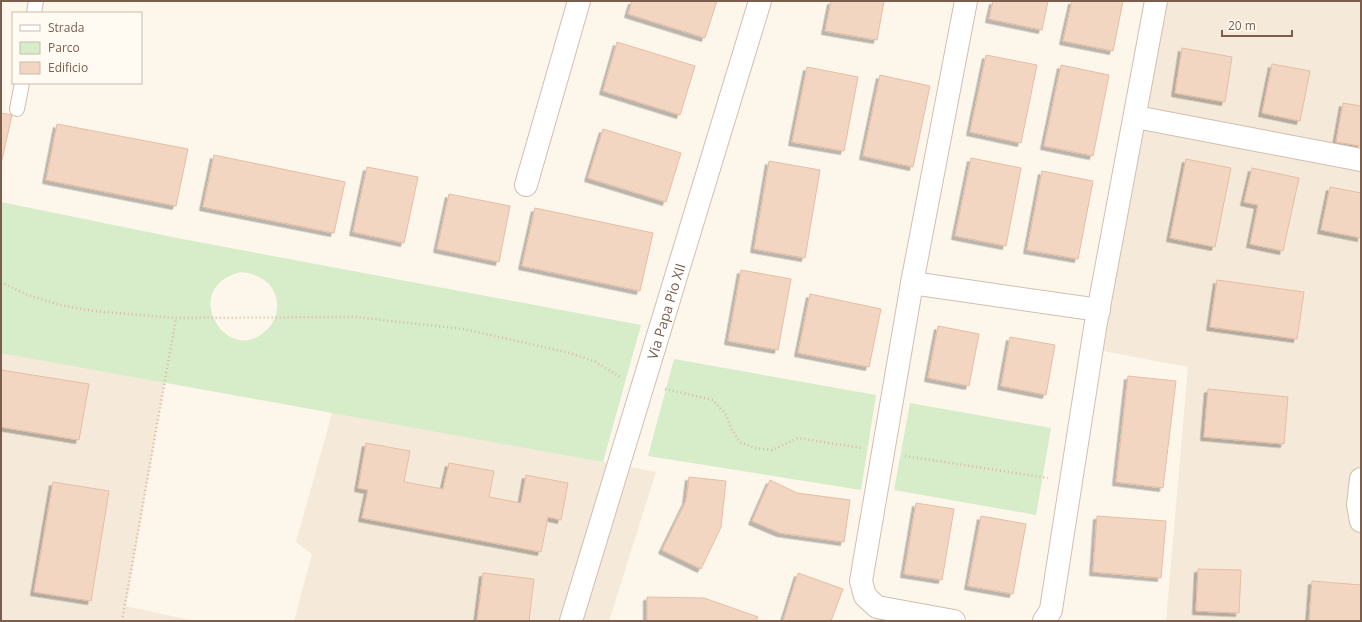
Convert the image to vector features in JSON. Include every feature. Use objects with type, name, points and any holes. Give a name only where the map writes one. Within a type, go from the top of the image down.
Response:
[{"type":"street","points":[[526,185],[579,1]]},
{"type":"street","name":"Via Papa Pio XII","points":[[571,621],[760,1]]},
{"type":"street","points":[[954,621],[877,607],[868,601],[862,591],[862,574],[912,283],[966,1]]},
{"type":"street","points":[[1044,621],[1051,610],[1099,310],[1136,117],[1156,1]]},
{"type":"street","points":[[1136,117],[1361,160]]},
{"type":"street","points":[[912,283],[1099,310]]},
{"type":"street","points":[[1361,479],[1358,505],[1361,521]]},
{"type":"lane","points":[[34,12],[36,1]]},
{"type":"lane","points":[[17,109],[22,84]]},
{"type":"path","points":[[1,282],[25,294],[60,305],[93,311],[176,318],[356,317],[463,329],[594,361],[626,380],[713,400],[726,415],[732,430],[740,442],[755,448],[772,450],[798,438],[1071,483]]},
{"type":"path","points":[[122,621],[176,318]]},
{"type":"shaded area","points":[[1158,1],[1361,1],[1361,621],[1166,621],[1188,367],[1082,347]]},
{"type":"shaded area","points":[[1,336],[169,360],[126,606],[194,621],[1,621]]},
{"type":"shaded area","points":[[333,410],[656,472],[609,621],[294,621],[312,554],[296,542]]},
{"type":"green space","points":[[1,202],[182,239],[641,325],[603,462],[1,353]],"holes":[[[241,272],[249,273],[264,280],[274,291],[277,305],[276,314],[271,325],[262,334],[248,340],[234,339],[223,331],[214,320],[211,306],[213,292],[223,280]]]},
{"type":"green space","points":[[674,359],[876,395],[861,490],[648,456]]},
{"type":"green space","points":[[910,403],[1051,428],[1036,515],[894,490]]},
{"type":"building","points":[[632,1],[717,1],[705,38],[628,14]]},
{"type":"building","points":[[831,1],[884,1],[877,40],[825,31]]},
{"type":"building","points":[[993,1],[1048,1],[1042,30],[989,19]]},
{"type":"building","points":[[1072,1],[1123,1],[1113,51],[1063,41]]},
{"type":"building","points":[[617,42],[695,66],[680,115],[603,91]]},
{"type":"building","points":[[1182,48],[1232,57],[1225,102],[1175,93]]},
{"type":"building","points":[[986,55],[1037,65],[1021,143],[970,132]]},
{"type":"building","points":[[1272,64],[1310,71],[1300,121],[1262,113]]},
{"type":"building","points":[[1061,65],[1109,75],[1093,156],[1044,146]]},
{"type":"building","points":[[807,67],[858,77],[844,151],[792,142]]},
{"type":"building","points":[[880,75],[930,86],[913,167],[863,156]]},
{"type":"building","points":[[1343,103],[1361,106],[1361,146],[1336,142]]},
{"type":"building","points":[[1,113],[12,115],[1,164]]},
{"type":"building","points":[[57,124],[188,149],[176,206],[46,180]]},
{"type":"building","points":[[603,129],[681,153],[666,202],[588,178]]},
{"type":"building","points":[[214,155],[345,182],[334,233],[203,207]]},
{"type":"building","points":[[971,158],[1021,168],[1006,246],[955,236]]},
{"type":"building","points":[[1186,159],[1231,168],[1215,247],[1170,238]]},
{"type":"building","points":[[769,161],[820,170],[805,258],[754,249]]},
{"type":"building","points":[[367,167],[418,177],[404,243],[353,232]]},
{"type":"building","points":[[1252,168],[1299,178],[1283,251],[1250,244],[1258,205],[1244,202]]},
{"type":"building","points":[[1042,171],[1093,181],[1078,259],[1027,250]]},
{"type":"building","points":[[1330,187],[1361,193],[1361,238],[1321,230]]},
{"type":"building","points":[[449,194],[510,206],[499,262],[437,249]]},
{"type":"building","points":[[535,208],[653,233],[640,291],[522,266]]},
{"type":"building","points":[[741,270],[791,279],[778,350],[728,341]]},
{"type":"building","points":[[1217,280],[1304,292],[1297,339],[1210,327]]},
{"type":"building","points":[[810,294],[881,309],[869,367],[798,353]]},
{"type":"building","points":[[938,326],[979,334],[969,386],[928,378]]},
{"type":"building","points":[[1010,337],[1055,345],[1046,395],[1001,386]]},
{"type":"building","points":[[1,370],[89,384],[79,440],[1,427]]},
{"type":"building","points":[[1128,376],[1176,381],[1163,488],[1116,482]]},
{"type":"building","points":[[1208,389],[1288,397],[1284,444],[1204,437]]},
{"type":"building","points":[[366,443],[410,451],[404,482],[443,489],[449,463],[494,471],[489,497],[521,503],[526,475],[568,483],[561,520],[548,517],[541,552],[362,518],[368,490],[358,488]]},
{"type":"building","points":[[689,477],[726,481],[721,527],[701,569],[662,550],[686,501]]},
{"type":"building","points":[[770,480],[797,493],[850,500],[844,542],[780,533],[752,521]]},
{"type":"building","points":[[53,482],[109,491],[91,601],[34,592]]},
{"type":"building","points":[[916,503],[954,509],[942,580],[904,574]]},
{"type":"building","points":[[981,516],[1026,524],[1013,594],[968,586]]},
{"type":"building","points":[[1097,516],[1166,521],[1161,578],[1093,572]]},
{"type":"building","points":[[1198,569],[1241,570],[1239,613],[1196,611]]},
{"type":"building","points":[[483,573],[534,579],[529,621],[477,621]]},
{"type":"building","points":[[798,573],[843,589],[831,621],[783,621]]},
{"type":"building","points":[[1312,581],[1361,585],[1361,621],[1309,621]]},
{"type":"building","points":[[647,597],[704,598],[758,617],[756,621],[647,621]]}]
